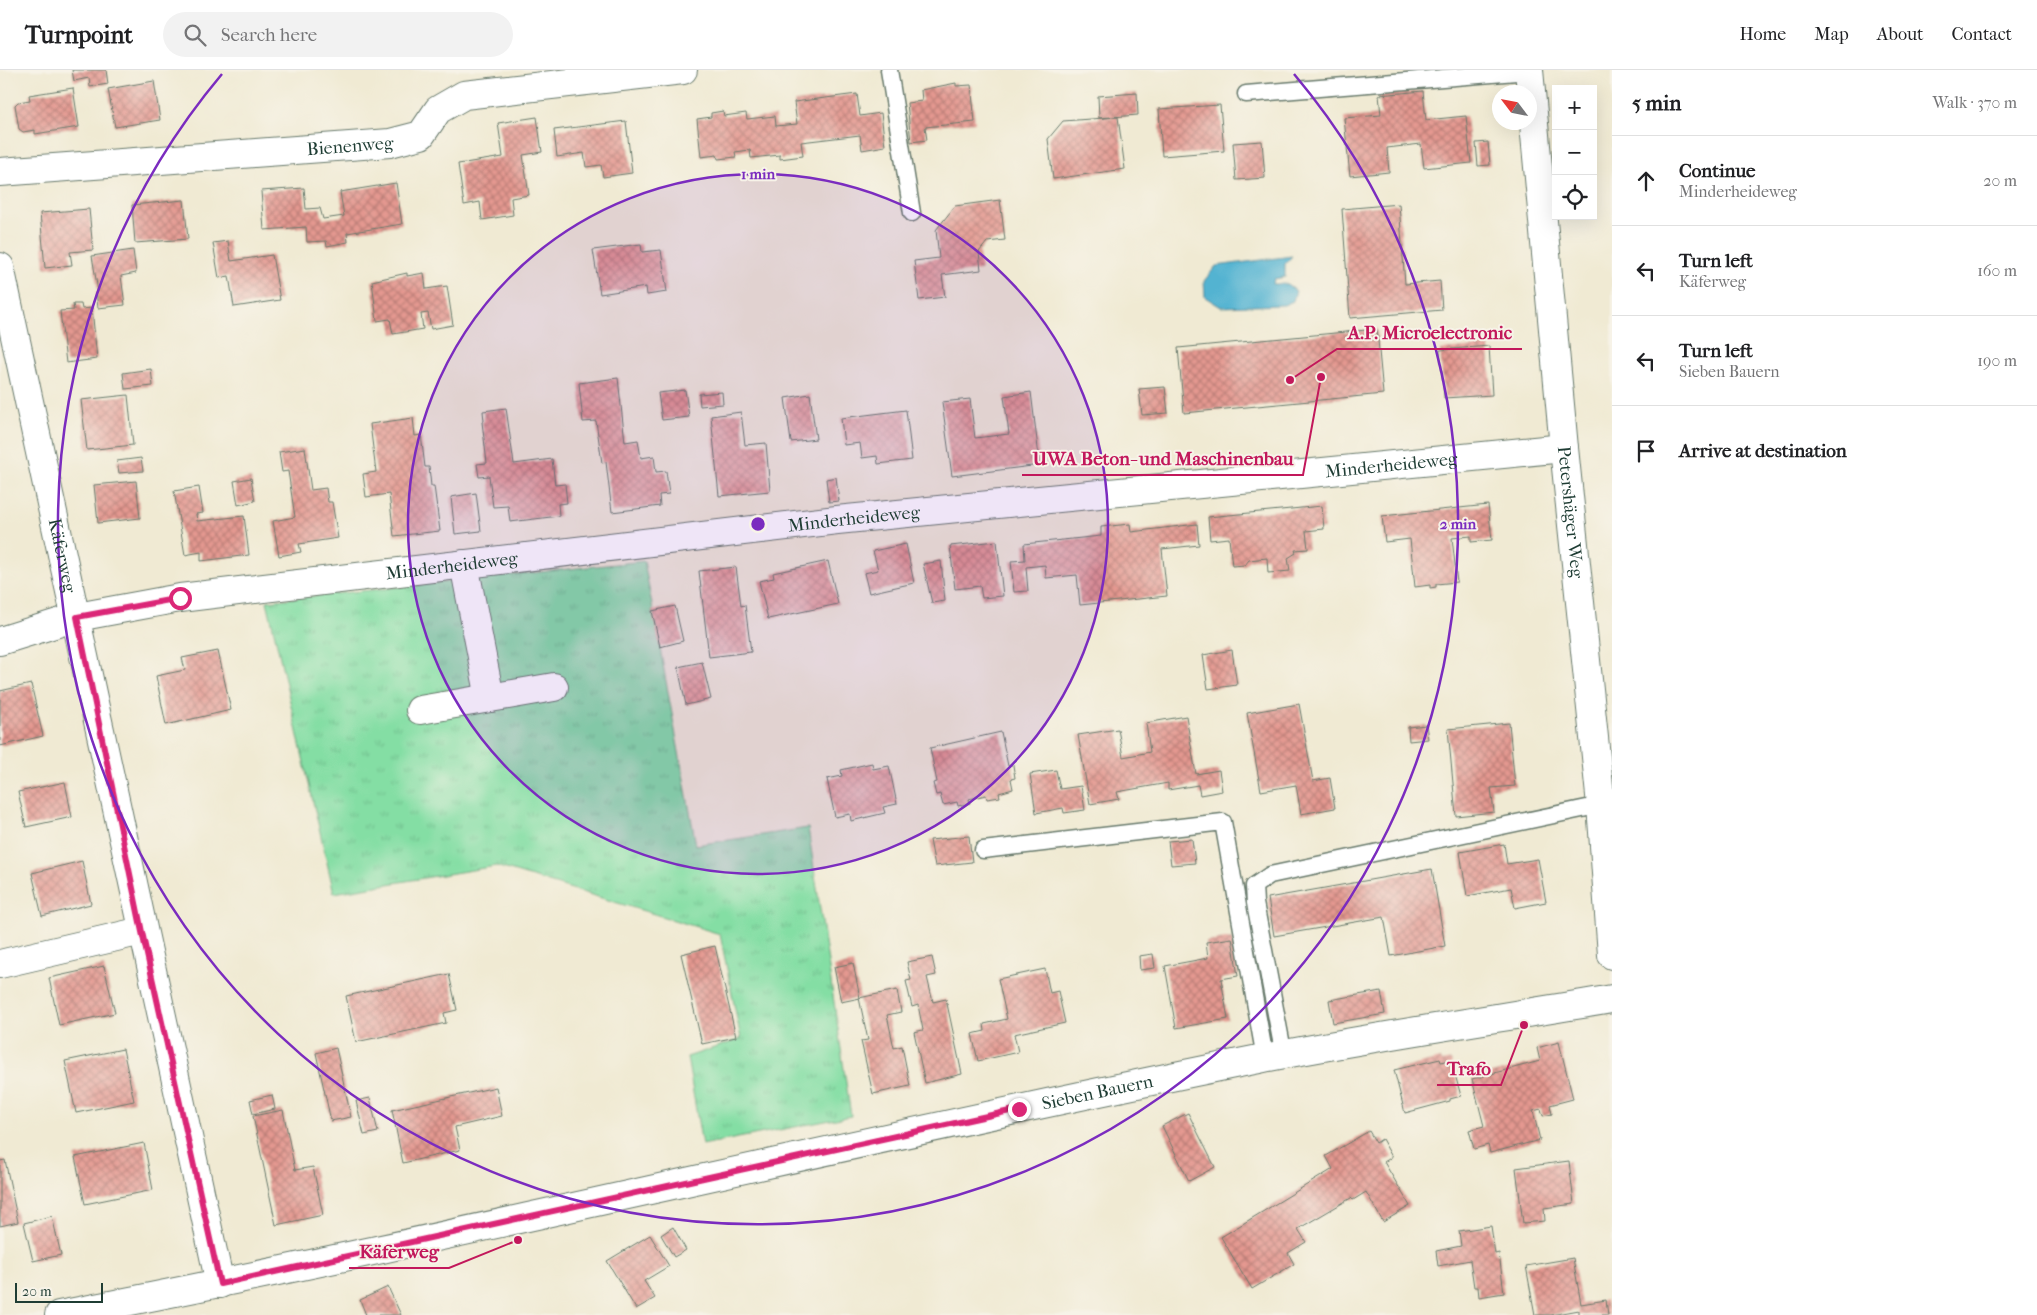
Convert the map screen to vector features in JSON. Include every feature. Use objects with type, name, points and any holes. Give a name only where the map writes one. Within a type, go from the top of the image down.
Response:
[{"type":"street","name":"Bienenweg","points":[[0,172],[390,143],[421,135],[438,110],[464,95],[682,70]]},
{"type":"street","name":"Petershäger Weg","points":[[1529,71],[1564,448],[1601,805],[1612,954]]},
{"type":"street","name":"Käferweg","points":[[0,266],[77,617],[142,932],[220,1284]]},
{"type":"street","name":"Minderheideweg","points":[[0,641],[77,617],[180,598],[837,520],[1564,448]]},
{"type":"street","points":[[464,564],[490,698]]},
{"type":"street","points":[[420,710],[554,687]]},
{"type":"street","points":[[0,964],[142,932]]},
{"type":"street","name":"Sieben Bauern","points":[[59,1315],[220,1284],[1019,1109],[1274,1057],[1612,999]]},
{"type":"lane","points":[[889,70],[912,212]]},
{"type":"lane","points":[[1246,94],[1529,71]]},
{"type":"lane","points":[[1274,1057],[1254,886],[1270,875],[1601,805]]},
{"type":"lane","points":[[983,850],[1222,822],[1274,1057]]},
{"type":"green space","points":[[644,561],[696,845],[808,828],[851,1116],[702,1145],[687,1057],[741,1039],[720,934],[496,866],[334,893],[267,601]]},
{"type":"water","points":[[1292,256],[1285,264],[1285,277],[1274,279],[1273,284],[1287,284],[1296,291],[1293,301],[1284,305],[1221,307],[1205,297],[1204,281],[1216,266]]},
{"type":"building","points":[[72,70],[106,70],[108,84],[90,87],[89,78],[74,81]]},
{"type":"building","points":[[154,81],[160,120],[115,127],[108,89]]},
{"type":"building","points":[[956,83],[956,86],[971,85],[975,122],[925,127],[927,140],[911,142],[907,103],[922,101],[921,90]]},
{"type":"building","points":[[73,88],[79,127],[35,134],[35,130],[23,132],[19,129],[15,105],[18,102],[30,100],[29,95]]},
{"type":"building","points":[[1423,91],[1426,120],[1466,116],[1471,163],[1424,168],[1421,144],[1387,148],[1389,172],[1350,176],[1344,118],[1381,115],[1379,95]]},
{"type":"building","points":[[1137,93],[1138,115],[1099,118],[1098,96]]},
{"type":"building","points":[[857,94],[860,116],[881,113],[885,146],[862,150],[860,135],[801,142],[803,156],[780,159],[780,155],[751,158],[750,150],[735,152],[736,157],[718,159],[717,155],[701,157],[697,119],[711,117],[711,113],[723,111],[724,116],[746,113],[747,119],[775,116],[776,126],[797,124],[794,102]]},
{"type":"building","points":[[1220,105],[1224,151],[1162,156],[1159,109]]},
{"type":"building","points":[[537,117],[542,152],[523,155],[529,195],[511,198],[513,215],[482,220],[480,202],[464,205],[458,164],[503,157],[498,123]]},
{"type":"building","points":[[1118,117],[1125,169],[1053,179],[1048,139],[1063,121]]},
{"type":"building","points":[[626,121],[632,173],[603,177],[601,165],[586,167],[584,153],[557,157],[554,130]]},
{"type":"building","points":[[1262,141],[1265,178],[1236,180],[1233,143]]},
{"type":"building","points":[[1488,142],[1490,165],[1478,166],[1476,143]]},
{"type":"building","points":[[396,183],[402,224],[347,233],[348,242],[327,246],[326,241],[307,242],[306,227],[264,230],[261,191],[304,188],[306,209],[320,208],[323,219],[344,216],[340,192]]},
{"type":"building","points":[[184,200],[188,239],[135,243],[132,205]]},
{"type":"building","points":[[1000,200],[1005,240],[987,242],[979,252],[981,270],[942,275],[945,297],[919,300],[914,261],[939,258],[936,230],[955,206]]},
{"type":"building","points":[[1399,204],[1405,284],[1440,281],[1442,310],[1350,318],[1342,209]]},
{"type":"building","points":[[89,209],[93,250],[70,252],[72,265],[45,268],[40,213]]},
{"type":"building","points":[[228,241],[231,261],[272,255],[280,300],[234,307],[229,276],[219,278],[213,243]]},
{"type":"building","points":[[641,244],[642,252],[661,250],[667,292],[647,295],[646,287],[600,294],[593,250]]},
{"type":"building","points":[[133,250],[136,273],[121,276],[125,305],[98,308],[96,292],[98,291],[92,256]]},
{"type":"building","points":[[407,273],[407,276],[424,273],[426,289],[447,286],[453,325],[431,329],[428,313],[421,314],[423,329],[393,334],[390,319],[377,321],[372,281]]},
{"type":"building","points":[[73,304],[81,304],[82,309],[92,308],[97,359],[66,363],[60,311],[74,310]]},
{"type":"building","points":[[1377,329],[1383,394],[1184,413],[1178,348]]},
{"type":"building","points":[[1489,346],[1492,395],[1444,398],[1440,350]]},
{"type":"building","points":[[151,369],[153,386],[125,389],[123,373]]},
{"type":"building","points":[[618,378],[625,442],[638,440],[641,458],[654,456],[656,472],[666,471],[669,494],[659,495],[660,506],[612,512],[606,462],[602,463],[596,421],[583,422],[579,383]]},
{"type":"building","points":[[1165,387],[1168,413],[1142,415],[1139,389]]},
{"type":"building","points":[[685,390],[689,417],[662,420],[658,393]]},
{"type":"building","points":[[722,392],[723,404],[700,406],[699,394]]},
{"type":"building","points":[[1031,392],[1040,465],[952,476],[942,402],[970,399],[975,438],[1009,434],[1004,396]]},
{"type":"building","points":[[810,394],[816,439],[791,442],[785,398]]},
{"type":"building","points":[[128,395],[133,445],[87,450],[81,400]]},
{"type":"building","points":[[506,408],[514,464],[552,459],[555,485],[565,484],[567,503],[558,504],[559,516],[510,522],[508,506],[493,507],[489,476],[479,477],[477,464],[487,463],[482,422],[484,421],[483,411]]},
{"type":"building","points":[[906,410],[912,460],[878,464],[877,456],[862,458],[860,443],[844,445],[841,418]]},
{"type":"building","points":[[741,412],[745,445],[766,443],[770,491],[719,496],[711,416]]},
{"type":"building","points":[[413,418],[415,436],[421,435],[425,467],[429,467],[431,486],[434,486],[440,531],[394,536],[389,494],[366,497],[363,474],[376,472],[370,424]]},
{"type":"building","points":[[305,448],[311,490],[326,488],[328,502],[332,502],[338,538],[299,544],[301,552],[279,556],[273,521],[295,517],[288,471],[282,472],[279,452]]},
{"type":"building","points":[[141,458],[143,471],[119,473],[117,461]]},
{"type":"building","points":[[836,477],[839,501],[829,502],[826,479]]},
{"type":"building","points":[[251,478],[255,501],[238,505],[234,481]]},
{"type":"building","points":[[136,481],[140,518],[98,523],[94,485]]},
{"type":"building","points":[[199,487],[203,513],[196,514],[197,521],[244,516],[249,555],[201,561],[201,552],[185,555],[174,491]]},
{"type":"building","points":[[476,493],[481,531],[455,534],[451,497]]},
{"type":"building","points":[[1488,505],[1492,540],[1471,542],[1471,536],[1452,538],[1457,582],[1436,584],[1436,587],[1430,588],[1430,585],[1415,587],[1410,539],[1385,542],[1382,516]]},
{"type":"building","points":[[1322,506],[1324,529],[1306,531],[1308,549],[1295,550],[1296,553],[1288,558],[1290,571],[1268,573],[1267,558],[1249,560],[1245,565],[1232,566],[1229,538],[1210,540],[1208,517]]},
{"type":"building","points":[[1130,524],[1131,532],[1197,524],[1199,545],[1162,549],[1167,596],[1080,605],[1077,575],[1046,578],[1045,565],[1026,567],[1028,591],[1014,592],[1011,561],[1025,560],[1024,544],[1101,536],[1101,527]]},
{"type":"building","points":[[997,541],[1003,596],[982,598],[980,586],[955,589],[950,546]]},
{"type":"building","points":[[906,544],[914,583],[869,593],[864,573],[878,570],[873,551]]},
{"type":"building","points":[[828,561],[838,604],[768,619],[759,581],[774,578],[773,573]]},
{"type":"building","points":[[941,561],[945,601],[932,603],[923,564]]},
{"type":"building","points":[[736,567],[741,606],[745,605],[751,652],[709,657],[699,571]]},
{"type":"building","points":[[675,606],[683,641],[660,647],[652,611]]},
{"type":"building","points":[[1232,650],[1237,685],[1208,689],[1203,655]]},
{"type":"building","points":[[218,651],[231,710],[166,725],[156,676],[185,670],[182,658]]},
{"type":"building","points":[[702,662],[711,699],[686,705],[678,667]]},
{"type":"building","points":[[31,684],[43,736],[0,746],[0,691]]},
{"type":"building","points":[[1299,704],[1313,781],[1330,778],[1335,808],[1301,814],[1296,785],[1261,791],[1247,713]]},
{"type":"building","points":[[1186,716],[1196,774],[1219,770],[1222,791],[1200,795],[1198,785],[1168,790],[1168,783],[1117,792],[1119,799],[1090,804],[1078,735],[1118,729],[1123,757],[1150,752],[1146,723]]},
{"type":"building","points":[[1509,723],[1515,786],[1491,788],[1494,812],[1456,816],[1448,729]]},
{"type":"building","points":[[1426,725],[1428,739],[1409,741],[1408,727]]},
{"type":"building","points":[[1001,732],[1008,766],[1013,765],[1015,778],[1011,779],[1013,789],[999,793],[1000,797],[987,799],[986,795],[969,799],[970,803],[958,806],[957,802],[943,805],[940,794],[936,795],[933,783],[937,782],[930,748]]},
{"type":"building","points":[[872,763],[873,769],[889,766],[897,804],[883,807],[885,813],[851,821],[850,814],[835,817],[827,779],[842,776],[841,770]]},
{"type":"building","points":[[1056,770],[1060,789],[1081,786],[1085,810],[1064,813],[1063,808],[1036,813],[1030,774]]},
{"type":"building","points":[[65,782],[72,817],[26,827],[18,792]]},
{"type":"building","points":[[969,836],[972,862],[935,866],[930,840]]},
{"type":"building","points":[[1192,839],[1195,863],[1171,865],[1168,841]]},
{"type":"building","points":[[1504,844],[1507,864],[1538,859],[1546,902],[1515,908],[1511,888],[1467,896],[1460,852]]},
{"type":"building","points":[[82,861],[91,904],[42,916],[32,873]]},
{"type":"building","points":[[1432,869],[1445,946],[1391,956],[1384,917],[1274,936],[1268,898]]},
{"type":"building","points":[[1232,938],[1238,976],[1221,979],[1228,1019],[1176,1028],[1165,966],[1208,958],[1206,942]]},
{"type":"building","points":[[715,946],[736,1037],[702,1044],[681,954]]},
{"type":"building","points":[[1153,954],[1155,968],[1140,970],[1139,956]]},
{"type":"building","points":[[932,957],[936,975],[927,977],[933,1002],[946,999],[962,1074],[925,1083],[914,1032],[923,1030],[918,1005],[912,1007],[906,981],[911,980],[907,962]]},
{"type":"building","points":[[853,963],[860,998],[841,1002],[834,967]]},
{"type":"building","points":[[104,966],[115,1013],[59,1025],[49,978]]},
{"type":"building","points":[[1045,969],[1050,993],[1058,991],[1065,1023],[1014,1034],[1018,1052],[978,1061],[972,1034],[985,1031],[984,1024],[1007,1019],[998,979]]},
{"type":"building","points":[[449,974],[457,1010],[444,1013],[446,1023],[356,1042],[346,996]]},
{"type":"building","points":[[897,990],[901,1012],[887,1015],[894,1048],[902,1046],[910,1086],[873,1094],[861,1041],[868,1040],[859,998]]},
{"type":"building","points":[[1381,991],[1385,1014],[1333,1023],[1329,1000]]},
{"type":"building","points":[[1559,1042],[1573,1099],[1550,1105],[1552,1114],[1543,1116],[1541,1109],[1533,1111],[1540,1140],[1490,1153],[1488,1145],[1474,1149],[1469,1130],[1484,1126],[1472,1079],[1540,1061],[1537,1048]]},
{"type":"building","points":[[336,1048],[351,1117],[331,1121],[316,1053]]},
{"type":"building","points":[[123,1049],[134,1101],[76,1113],[65,1061]]},
{"type":"building","points":[[1440,1059],[1441,1062],[1451,1060],[1461,1096],[1450,1099],[1450,1101],[1405,1113],[1394,1070]]},
{"type":"building","points":[[496,1087],[502,1116],[455,1127],[460,1150],[403,1163],[392,1110]]},
{"type":"building","points":[[272,1095],[275,1109],[253,1114],[250,1100]]},
{"type":"building","points":[[370,1098],[378,1132],[364,1135],[356,1101]]},
{"type":"building","points":[[283,1110],[295,1170],[313,1167],[323,1215],[276,1225],[253,1116]]},
{"type":"building","points":[[1188,1113],[1215,1167],[1189,1181],[1162,1126]]},
{"type":"building","points":[[1369,1131],[1376,1143],[1382,1139],[1392,1157],[1384,1162],[1410,1206],[1383,1222],[1366,1192],[1353,1200],[1351,1198],[1298,1229],[1306,1242],[1288,1253],[1294,1264],[1252,1289],[1221,1237],[1333,1169],[1326,1156]]},
{"type":"building","points":[[144,1143],[153,1190],[85,1204],[75,1157]]},
{"type":"building","points":[[5,1160],[18,1222],[0,1226],[0,1161]]},
{"type":"building","points":[[1569,1161],[1574,1204],[1544,1208],[1545,1221],[1523,1223],[1516,1168]]},
{"type":"building","points":[[52,1216],[61,1255],[33,1261],[24,1223]]},
{"type":"building","points":[[1491,1226],[1495,1254],[1499,1253],[1504,1293],[1479,1297],[1478,1287],[1474,1287],[1470,1260],[1438,1266],[1436,1251],[1461,1246],[1459,1231]]},
{"type":"building","points":[[673,1227],[686,1250],[674,1257],[661,1235]]},
{"type":"building","points":[[650,1235],[669,1266],[644,1281],[655,1298],[636,1309],[607,1261]]},
{"type":"building","points":[[1573,1258],[1581,1304],[1606,1300],[1608,1315],[1578,1315],[1578,1310],[1551,1315],[1535,1315],[1526,1266]]},
{"type":"building","points":[[388,1287],[401,1315],[366,1315],[360,1300]]},
{"type":"place","name":"UWA Beton- und Maschinenbau","points":[[1321,377]]},
{"type":"place","name":"A.P. Microelectronic","points":[[1290,380]]},
{"type":"place","name":"Trafo","points":[[1524,1025]]},
{"type":"place","name":"Käferweg","points":[[518,1240]]},
{"type":"route","points":[[180,598],[77,617],[142,932],[220,1284],[1019,1109]]}]
